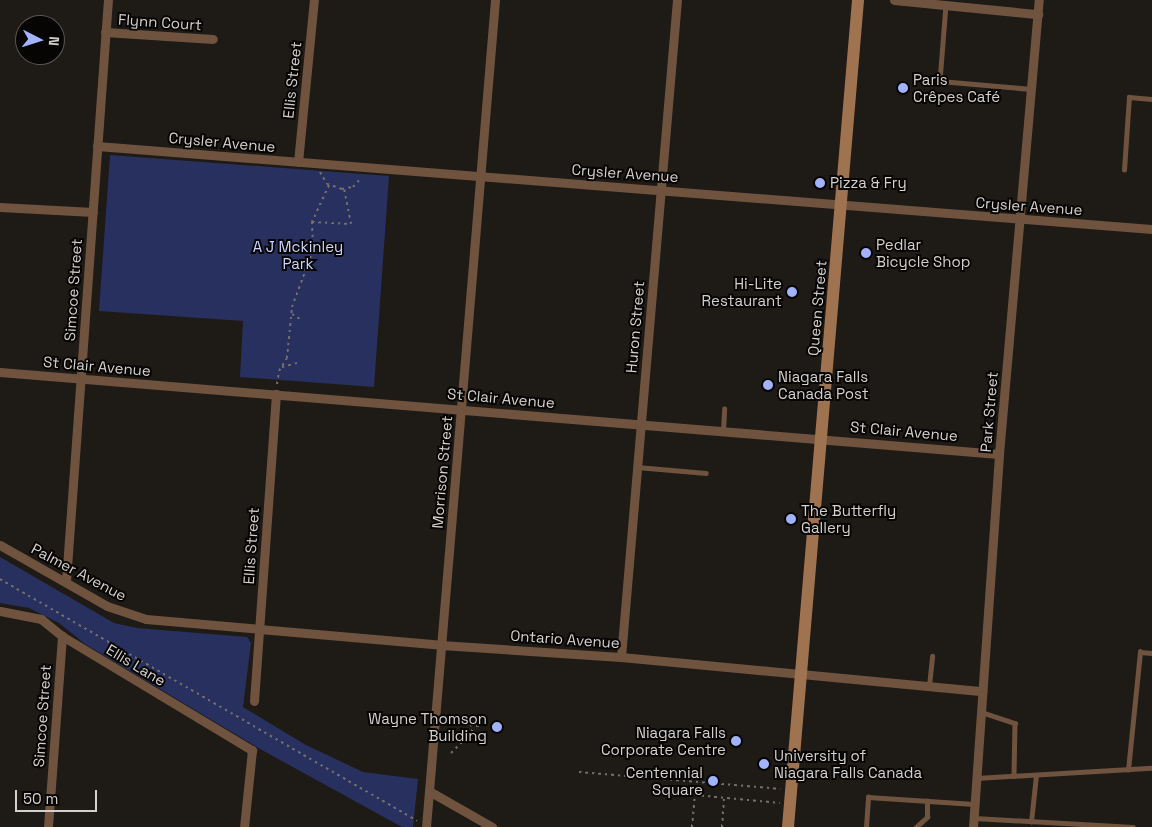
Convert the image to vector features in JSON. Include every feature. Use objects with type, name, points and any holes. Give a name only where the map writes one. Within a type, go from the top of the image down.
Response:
[{"type":"street","name":"Simcoe Street","points":[[66,581],[108,0]]},
{"type":"street","name":"Ellis Street","points":[[298,162],[314,0]]},
{"type":"street","name":"Morrison Street","points":[[426,827],[495,0]]},
{"type":"street","name":"Huron Street","points":[[621,657],[677,0]]},
{"type":"street","name":"Queen Street","points":[[788,827],[803,673],[858,0]]},
{"type":"street","points":[[894,0],[1038,14]]},
{"type":"street","name":"Park Street","points":[[973,822],[999,454],[1039,0]]},
{"type":"street","name":"Flynn Court","points":[[105,32],[213,39]]},
{"type":"street","name":"Crysler Avenue","points":[[96,146],[1152,229]]},
{"type":"street","points":[[0,207],[93,212]]},
{"type":"street","name":"St Clair Avenue","points":[[0,372],[461,408],[999,454]]},
{"type":"street","name":"Ellis Street","points":[[254,701],[276,394]]},
{"type":"street","name":"Palmer Avenue","points":[[0,545],[107,606],[146,618]]},
{"type":"street","name":"Ellis Lane","points":[[2,611],[41,620],[62,636],[252,750],[244,827]]},
{"type":"street","name":"Ontario Avenue","points":[[146,618],[441,645],[621,657],[982,691]]},
{"type":"street","name":"Simcoe Street","points":[[48,827],[62,636]]},
{"type":"street","points":[[429,791],[492,827]]},
{"type":"lane","points":[[946,5],[940,81],[1031,89]]},
{"type":"lane","points":[[1124,170],[1129,97],[1152,99]]},
{"type":"lane","points":[[723,431],[724,409]]},
{"type":"lane","points":[[637,466],[706,472]]},
{"type":"lane","points":[[1128,770],[1140,652],[1152,653]]},
{"type":"lane","points":[[930,686],[932,656]]},
{"type":"lane","points":[[981,712],[1014,723],[1014,776]]},
{"type":"lane","points":[[976,778],[1152,768]]},
{"type":"lane","points":[[1031,822],[1036,775]]},
{"type":"lane","points":[[866,827],[868,797],[974,804]]},
{"type":"lane","points":[[916,827],[927,817],[927,801]]},
{"type":"lane","points":[[973,822],[1031,822],[1065,826],[1133,827]]},
{"type":"path","points":[[319,164],[320,173],[329,185],[344,189],[357,183],[364,167]]},
{"type":"path","points":[[276,394],[282,367],[287,358],[291,314],[313,250],[312,222],[329,185]]},
{"type":"path","points":[[312,222],[350,224],[344,189]]},
{"type":"path","points":[[297,267],[305,270]]},
{"type":"path","points":[[291,314],[300,320]]},
{"type":"path","points":[[282,367],[297,363]]},
{"type":"path","points":[[0,579],[426,827]]},
{"type":"path","points":[[435,722],[479,726]]},
{"type":"path","points":[[451,753],[472,732],[473,726]]},
{"type":"path","points":[[579,772],[782,790]]},
{"type":"path","points":[[692,827],[696,782]]},
{"type":"path","points":[[695,795],[781,803]]},
{"type":"path","points":[[722,827],[724,798]]},
{"type":"green space","name":"A J Mckinley Park","points":[[110,155],[389,176],[374,387],[240,377],[243,321],[99,311]]},
{"type":"green space","points":[[0,557],[114,623],[137,628],[247,637],[251,643],[243,707],[306,745],[363,772],[418,779],[413,827],[402,827],[260,749],[85,644],[59,623],[29,608],[0,603]]},
{"type":"place","name":"Paris Crêpes Café","points":[[903,88]]},
{"type":"place","name":"Pizza & Fry","points":[[820,183]]},
{"type":"place","name":"Pedlar Bicycle Shop","points":[[866,253]]},
{"type":"place","name":"Hi-Lite Restaurant","points":[[792,292]]},
{"type":"place","name":"Niagara Falls Canada Post","points":[[768,385]]},
{"type":"place","name":"The Butterfly Gallery","points":[[791,519]]},
{"type":"place","name":"Wayne Thomson Building","points":[[497,727]]},
{"type":"place","name":"Niagara Falls Corporate Centre","points":[[736,741]]},
{"type":"place","name":"University of Niagara Falls Canada","points":[[764,764]]},
{"type":"place","name":"Centennial Square","points":[[713,781]]}]
